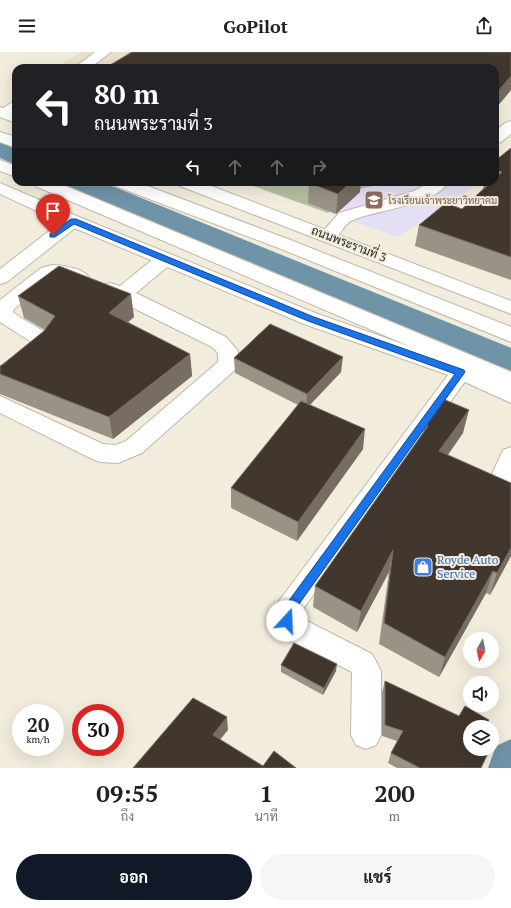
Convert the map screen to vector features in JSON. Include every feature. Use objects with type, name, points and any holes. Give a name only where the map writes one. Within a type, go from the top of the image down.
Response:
[{"type":"main road","points":[[87,64],[104,52]]},
{"type":"main road","points":[[499,136],[511,126]]},
{"type":"main road","points":[[0,138],[12,142]]},
{"type":"main road","points":[[0,165],[12,170]]},
{"type":"main road","points":[[50,186],[511,381]]},
{"type":"main road","points":[[132,186],[282,243],[511,335]]},
{"type":"main road","name":"ถนนพระรามที่ 3","points":[[197,186],[511,308]]},
{"type":"main road","points":[[328,236],[345,217],[420,195],[436,186]]},
{"type":"main road","points":[[0,188],[73,221],[311,319],[460,372],[511,395]]},
{"type":"main road","points":[[0,278],[53,235],[73,221]]},
{"type":"main road","points":[[122,294],[164,259]]},
{"type":"main road","points":[[0,381],[41,347],[45,341],[14,323],[3,314],[5,306],[41,276],[55,271],[66,272],[122,294],[219,342],[228,351],[229,364],[134,447],[118,454],[100,453],[0,404]]},
{"type":"main road","points":[[366,735],[367,671],[362,662],[295,629],[287,621],[288,609],[460,372]]},
{"type":"main road","points":[[500,483],[511,456]]},
{"type":"shaded area","points":[[81,52],[306,52],[288,64],[62,64]]},
{"type":"shaded area","name":"โรงเรียนเจ้าพระยาวิทยาคม","points":[[253,186],[475,186],[397,237]]},
{"type":"green space","points":[[253,186],[373,186],[354,190],[328,213]]},
{"type":"water","points":[[0,143],[12,147],[12,163],[0,158]]},
{"type":"water","points":[[68,186],[112,186],[511,348],[511,371]]},
{"type":"building","points":[[132,52],[511,52],[511,76],[499,90],[499,64],[112,64]]},
{"type":"building","points":[[511,148],[511,257],[419,225],[446,203],[462,209],[487,186],[499,186],[499,175],[502,172],[499,171],[499,158]]},
{"type":"building","points":[[317,186],[347,186],[338,194]]},
{"type":"building","points":[[59,266],[131,294],[109,313],[190,354],[109,417],[0,374],[0,366],[44,331],[55,316],[18,296]]},
{"type":"building","points":[[270,324],[343,357],[307,394],[234,358]]},
{"type":"building","name":"Royde Auto Service","points":[[443,399],[469,410],[439,451],[511,483],[511,548],[497,573],[493,571],[445,657],[384,623],[393,550],[361,611],[315,586],[428,426],[425,424]]},
{"type":"building","points":[[301,401],[365,429],[298,522],[231,488]]},
{"type":"building","points":[[294,643],[337,664],[324,688],[281,665]]},
{"type":"building","points":[[385,681],[459,716],[463,709],[463,712],[475,712],[489,720],[463,720],[463,756],[487,756],[481,768],[420,768],[391,753],[403,731],[385,725]]},
{"type":"building","points":[[193,698],[227,717],[213,735],[263,766],[274,751],[296,768],[133,768]]},
{"type":"waterway","points":[[510,768],[511,761]]},
{"type":"place","name":"โรงเรียนเจ้าพระยาวิทยาคม","points":[[374,200]]},
{"type":"place","name":"Royde Auto Service","points":[[423,567]]},
{"type":"route","points":[[53,235],[73,221],[311,319],[460,372],[288,609],[287,621]]}]
